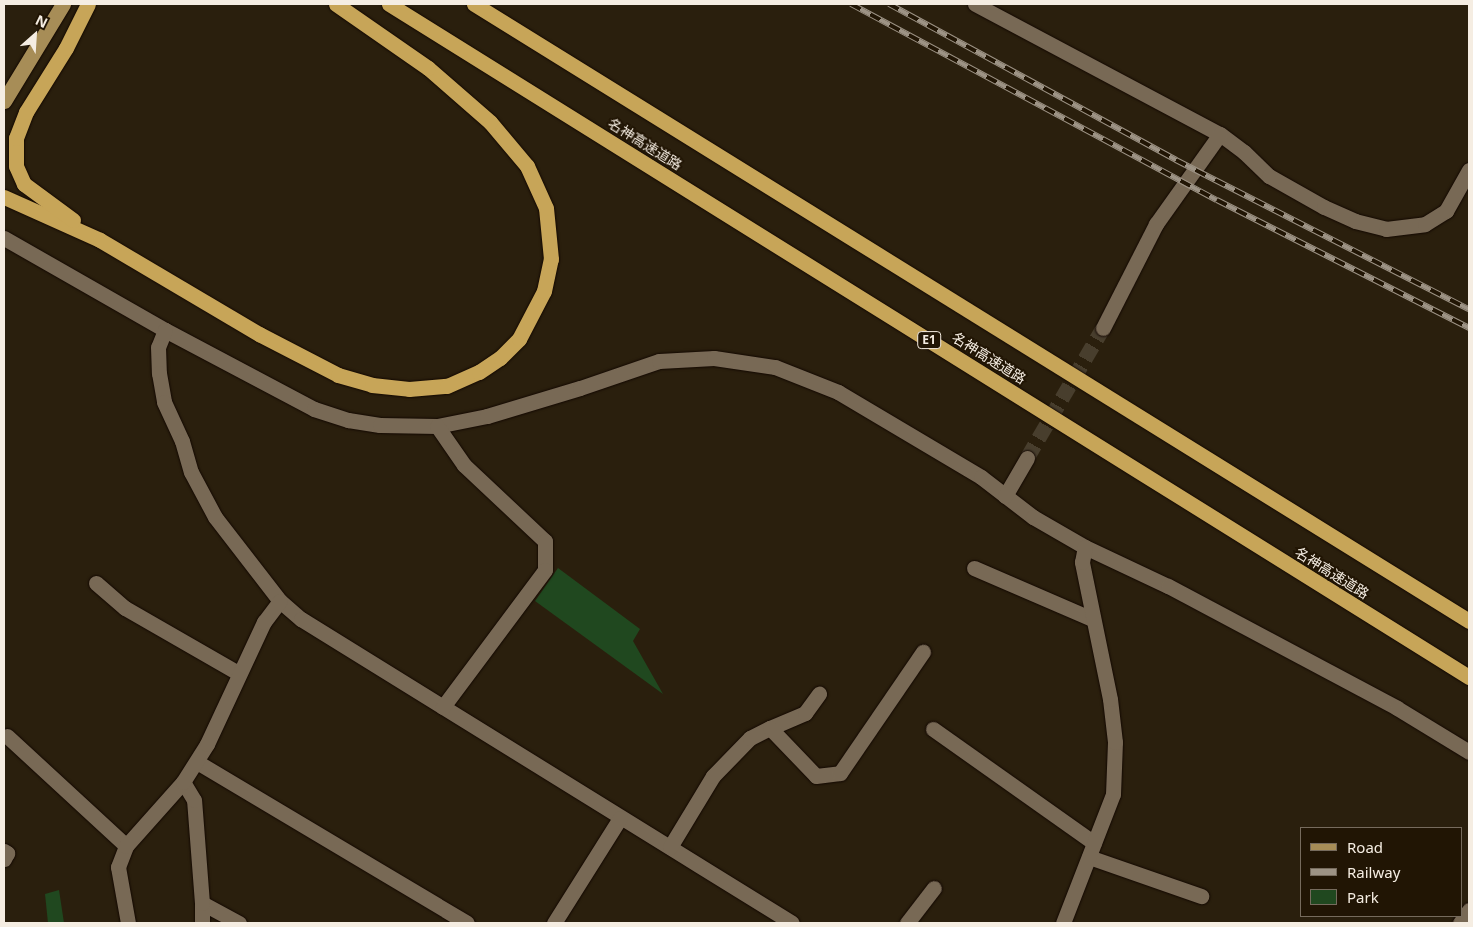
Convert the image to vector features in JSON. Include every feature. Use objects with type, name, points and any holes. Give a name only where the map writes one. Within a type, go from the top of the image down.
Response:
[{"type":"highway","points":[[88,4],[66,48],[26,112],[16,138],[16,166],[24,184],[100,240],[259,334],[338,375],[372,385],[409,389],[447,386],[479,372],[500,358],[518,339],[533,316],[544,291],[551,259],[546,208],[527,166],[490,122],[428,68],[336,4]]},
{"type":"highway","name":"名神高速道路","points":[[389,4],[1469,677]]},
{"type":"highway","name":"名神高速道路","points":[[474,4],[1469,621]]},
{"type":"highway","points":[[4,197],[100,240]]},
{"type":"main road","points":[[4,101],[63,4]]},
{"type":"street","points":[[975,4],[1220,134],[1244,152],[1269,176],[1324,208],[1355,221],[1386,229],[1425,224],[1446,212],[1469,170]]},
{"type":"street","points":[[1102,328],[1156,224],[1220,134]]},
{"type":"street","points":[[4,238],[165,330],[314,409],[348,420],[380,425],[437,426],[496,413],[580,388],[659,361],[714,358],[776,367],[838,392],[981,477],[1033,517],[1085,547],[1168,586],[1397,708],[1469,752]]},
{"type":"street","points":[[165,330],[158,347],[159,373],[164,402],[182,441],[191,472],[215,517],[280,601],[301,619],[792,923]]},
{"type":"street","points":[[437,426],[464,465],[544,541],[545,570],[443,707]]},
{"type":"street","points":[[1005,496],[1026,458]]},
{"type":"street","points":[[1064,923],[1113,794],[1115,742],[1110,699],[1092,619],[1082,562],[1085,547]]},
{"type":"street","points":[[974,568],[1092,619]]},
{"type":"street","points":[[96,583],[126,608],[238,673]]},
{"type":"street","points":[[128,923],[118,867],[126,846],[183,782],[197,762],[264,622],[280,601]]},
{"type":"street","points":[[770,728],[816,776],[840,773],[923,652]]},
{"type":"street","points":[[670,847],[713,776],[750,738],[805,713],[819,694]]},
{"type":"street","points":[[933,729],[1091,850],[1201,896]]},
{"type":"street","points":[[7,736],[126,846]]},
{"type":"street","points":[[197,762],[468,923]]},
{"type":"street","points":[[183,782],[194,800],[202,923]]},
{"type":"street","points":[[554,923],[620,818]]},
{"type":"street","points":[[4,851],[7,853],[4,859]]},
{"type":"street","points":[[907,923],[934,888]]},
{"type":"street","points":[[202,902],[239,923]]},
{"type":"street","points":[[1460,923],[1469,910]]},
{"type":"green space","points":[[558,568],[640,629],[633,641],[663,694],[535,601]]},
{"type":"green space","points":[[59,890],[64,923],[48,923],[45,894]]},
{"type":"tunnel","points":[[1027,458],[1103,328]]},
{"type":"railway","points":[[851,4],[1217,200],[1469,328]]},
{"type":"railway","points":[[889,4],[1176,160],[1469,309]]}]
